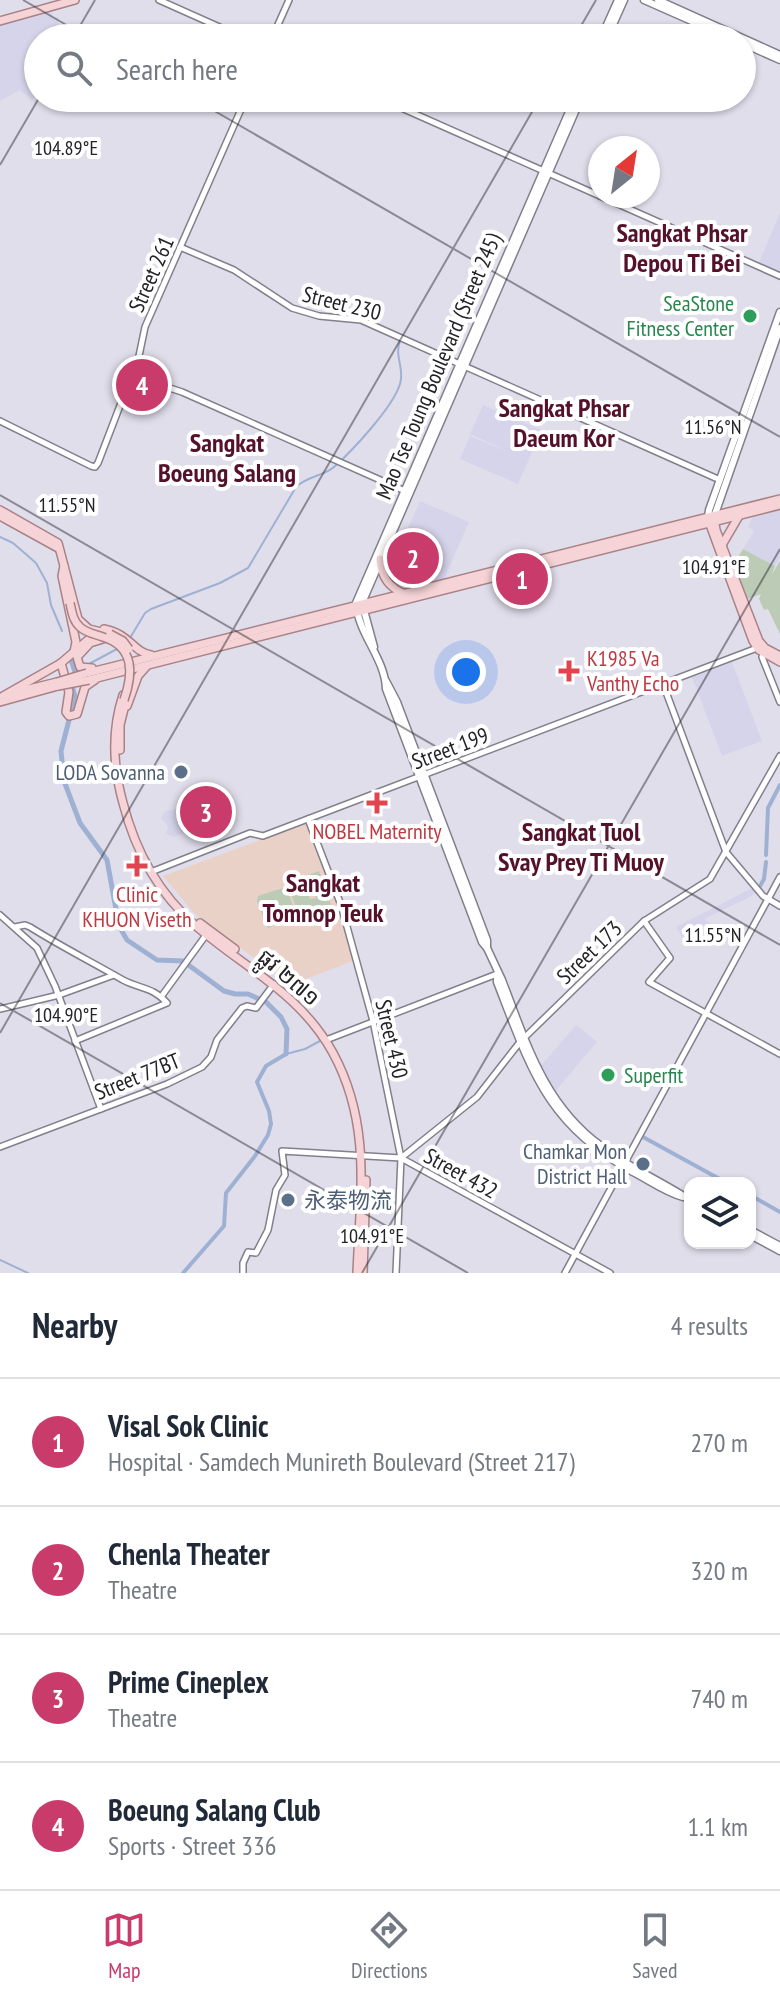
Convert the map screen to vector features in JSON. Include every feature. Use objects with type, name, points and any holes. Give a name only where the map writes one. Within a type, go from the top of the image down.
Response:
[{"type":"main road","points":[[0,19],[55,0]]},
{"type":"main road","points":[[0,19],[75,0]]},
{"type":"main road","points":[[610,24],[621,0]]},
{"type":"main road","points":[[644,0],[703,24]]},
{"type":"main road","points":[[658,0],[705,24]]},
{"type":"main road","points":[[756,47],[780,58]]},
{"type":"main road","points":[[756,49],[780,58]]},
{"type":"main road","name":"Mao Tse Toung Boulevard (Street 245)","points":[[359,609],[572,112]]},
{"type":"main road","points":[[780,312],[720,480],[712,521],[762,649],[780,659]]},
{"type":"main road","points":[[762,649],[712,521],[780,328]]},
{"type":"main road","name":"Mao Tse Toung Boulevard (Street 245)","points":[[359,609],[407,492]]},
{"type":"main road","points":[[62,662],[69,692],[66,712],[75,716],[79,712],[85,687],[123,668],[780,502]]},
{"type":"main road","points":[[1,698],[88,675],[152,664],[407,594],[739,516],[780,502]]},
{"type":"main road","points":[[0,513],[55,540],[66,568],[73,617],[87,632],[125,639],[136,656]]},
{"type":"main road","points":[[722,545],[739,516]]},
{"type":"main road","points":[[380,559],[388,583],[407,594]]},
{"type":"main road","points":[[66,568],[62,576],[76,642],[73,653]]},
{"type":"main road","points":[[359,609],[487,940],[497,982],[537,1071],[558,1104],[596,1146],[684,1198]]},
{"type":"main road","points":[[1,698],[62,662],[92,635],[120,632],[145,655],[173,653]]},
{"type":"main road","points":[[104,676],[88,675],[78,665],[79,654],[90,643],[108,634]]},
{"type":"main road","points":[[108,634],[123,649],[130,662],[131,676],[117,743]]},
{"type":"main road","points":[[117,743],[138,676],[142,669],[152,664]]},
{"type":"main road","points":[[117,743],[117,712],[128,677],[123,668]]},
{"type":"main road","name":"ផ្លូវ ២៧១","points":[[117,743],[130,813],[153,871],[172,902],[206,935],[275,984],[328,1039]]},
{"type":"main road","name":"ផ្លូវ ២៧១","points":[[153,871],[190,914],[289,989],[328,1039],[348,1072],[364,1129],[360,1273]]},
{"type":"main road","points":[[756,1235],[780,1249]]},
{"type":"street","points":[[159,0],[213,24]]},
{"type":"street","points":[[278,24],[289,0]]},
{"type":"street","name":"Street 261","points":[[0,421],[95,467],[139,356],[145,327],[240,112]]},
{"type":"street","points":[[410,112],[588,191]]},
{"type":"street","points":[[627,208],[780,276]]},
{"type":"street","name":"Street 230","points":[[180,247],[234,270],[292,308],[319,316],[361,320],[720,480]]},
{"type":"street","points":[[130,375],[182,392],[407,492]]},
{"type":"street","points":[[762,649],[762,657],[780,702]]},
{"type":"street","name":"Street 199","points":[[153,871],[250,833],[263,836],[762,649]]},
{"type":"street","points":[[663,684],[726,852],[768,900],[780,906]]},
{"type":"street","name":"Street 173","points":[[401,1158],[477,1097],[522,1040],[644,921],[710,879],[780,756]]},
{"type":"street","name":"Street 430","points":[[308,819],[341,905],[373,1021],[401,1158],[396,1273]]},
{"type":"street","points":[[565,1273],[780,877]]},
{"type":"street","points":[[0,915],[34,943],[59,995],[101,1109]]},
{"type":"street","points":[[644,921],[670,958],[649,982],[780,1054]]},
{"type":"street","points":[[15,927],[30,927],[125,981],[143,986],[167,1003],[75,1041]]},
{"type":"street","points":[[161,997],[206,935]]},
{"type":"street","points":[[0,1009],[59,995],[115,974]]},
{"type":"street","points":[[328,1039],[497,974]]},
{"type":"street","name":"Street 77BT","points":[[0,1147],[167,1084],[202,1067],[211,1057],[217,1040],[242,1008],[258,1006],[275,984]]},
{"type":"street","name":"Street 432","points":[[243,1273],[248,1252],[256,1253],[268,1230],[276,1190],[285,1175],[282,1151],[401,1158],[610,1273]]},
{"type":"shaded area","points":[[50,8],[53,18],[58,17],[58,24],[24,24],[24,93],[20,90],[0,101],[0,24]]},
{"type":"shaded area","points":[[780,213],[780,278],[757,267]]},
{"type":"shaded area","points":[[483,405],[542,430],[518,484],[460,459],[470,436],[509,452],[470,434]]},
{"type":"shaded area","points":[[420,501],[469,522],[442,584],[422,589],[441,552],[404,537]]},
{"type":"shaded area","points":[[780,509],[780,558],[775,566],[743,549],[754,531],[748,527],[753,516]]},
{"type":"shaded area","points":[[732,662],[762,741],[722,756],[692,677]]},
{"type":"shaded area","points":[[213,799],[221,820],[174,837],[166,834],[168,826],[161,818],[165,811]]},
{"type":"shaded area","points":[[306,823],[338,907],[353,961],[290,985],[194,913],[163,876]]},
{"type":"shaded area","points":[[754,887],[757,892],[750,897],[704,919],[715,926],[713,929],[700,925],[689,928],[683,938],[676,927]]},
{"type":"shaded area","points":[[576,1025],[597,1042],[553,1094],[539,1068]]},
{"type":"green space","points":[[743,549],[775,566],[772,574],[780,561],[780,634],[768,609],[764,610],[759,599],[761,594],[747,599],[734,564]]},
{"type":"green space","points":[[319,871],[332,908],[325,911],[323,906],[299,916],[288,885],[303,880],[310,899],[316,898],[308,875]]},
{"type":"green space","points":[[286,887],[297,916],[268,928],[257,902],[258,896]]},
{"type":"waterway","points":[[130,638],[145,613],[151,609],[220,583],[248,568],[296,487],[334,467],[381,416],[400,384],[400,341]]},
{"type":"waterway","points":[[0,537],[13,543],[36,563],[47,583],[51,605],[62,631]]},
{"type":"waterway","points":[[87,665],[117,649]]},
{"type":"waterway","points":[[69,654],[75,672],[71,680],[75,697],[61,751],[64,781],[80,823],[107,860],[119,926],[127,940],[157,960],[183,961],[224,991],[248,994],[266,1002],[281,1017],[287,1029],[286,1054]]},
{"type":"waterway","points":[[766,855],[768,808],[780,785]]},
{"type":"waterway","points":[[759,888],[764,879],[766,862]]},
{"type":"waterway","points":[[286,1054],[320,1041]]},
{"type":"waterway","points":[[183,1273],[224,1226],[226,1193],[268,1135],[271,1124],[269,1111],[257,1082],[266,1066],[286,1054]]},
{"type":"waterway","points":[[643,1137],[716,1177]]},
{"type":"waterway","points":[[756,1198],[780,1212]]},
{"type":"waterway","points":[[0,1260],[28,1273]]},
{"type":"place","name":"SeaStone Fitness Center","points":[[750,316]]},
{"type":"place","name":"Boeung Salang Club","points":[[142,385]]},
{"type":"place","name":"Chenla Theater","points":[[413,558]]},
{"type":"place","name":"Visal Sok Clinic","points":[[522,579]]},
{"type":"place","name":"K1985 Va Vanthy Echo","points":[[569,671]]},
{"type":"place","name":"LODA Sovanna","points":[[181,772]]},
{"type":"place","name":"NOBEL Maternity","points":[[377,803]]},
{"type":"place","name":"Prime Cineplex","points":[[206,812]]},
{"type":"place","name":"Clinic KHUON Viseth","points":[[137,866]]},
{"type":"place","name":"Superfit","points":[[608,1075]]},
{"type":"place","name":"Chamkar Mon District Hall","points":[[643,1164]]},
{"type":"place","name":"永泰物流","points":[[288,1200]]},
{"type":"district","name":"Sangkat Phsar Depou Ti Bei","points":[[682,248]]},
{"type":"district","name":"Sangkat Phsar Daeum Kor","points":[[564,423]]},
{"type":"district","name":"Sangkat Boeung Salang","points":[[227,458]]},
{"type":"district","name":"Sangkat Tuol Svay Prey Ti Muoy","points":[[581,847]]},
{"type":"district","name":"Sangkat Tomnop Teuk","points":[[323,898]]}]
